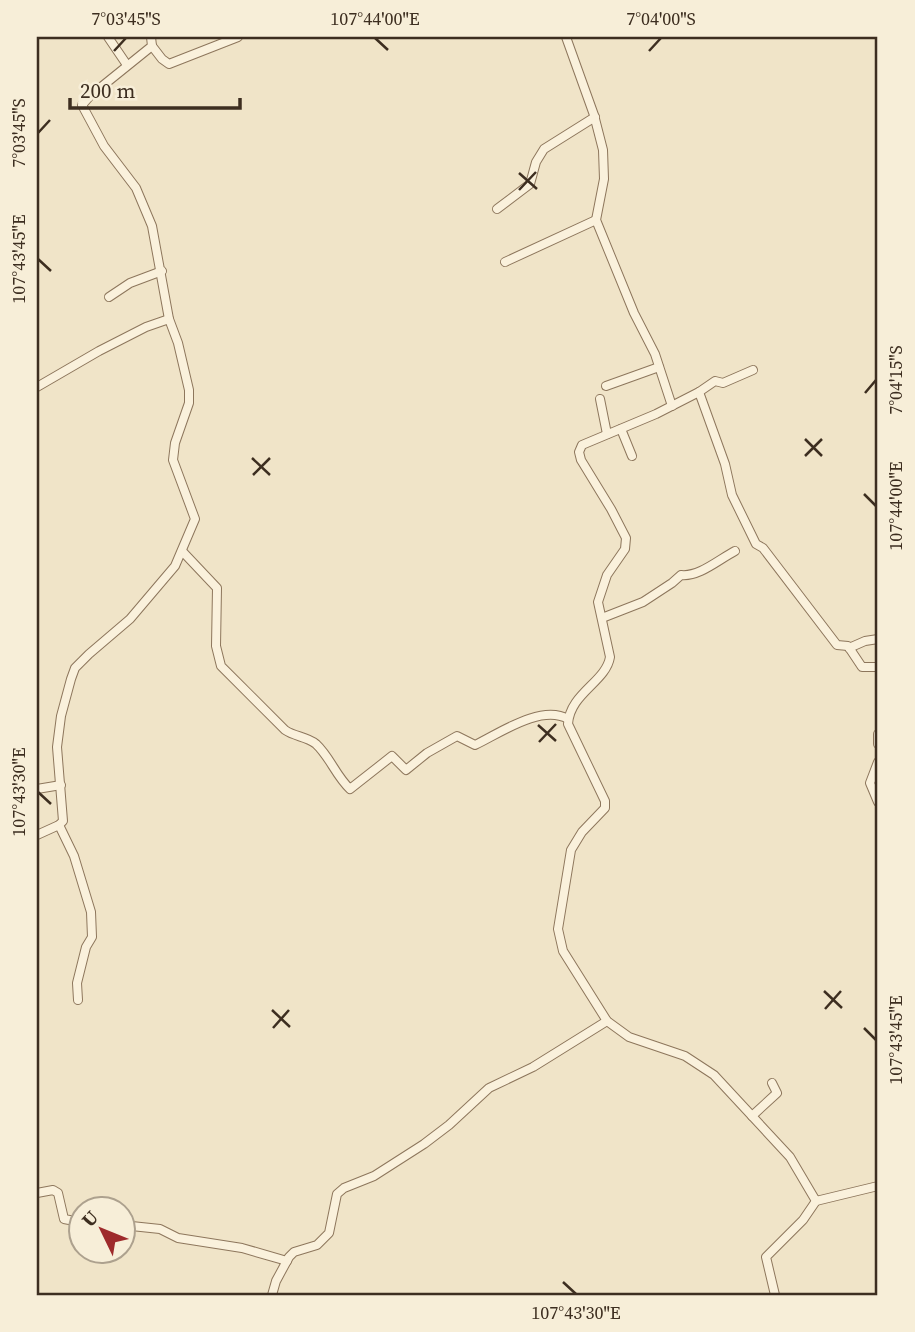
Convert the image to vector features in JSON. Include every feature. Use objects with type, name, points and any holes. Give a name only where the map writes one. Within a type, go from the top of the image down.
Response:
[{"type":"street","points":[[108,37],[127,65]]},
{"type":"street","points":[[37,835],[59,825],[64,815],[57,747],[61,716],[75,668],[130,619],[175,566],[195,519],[173,460],[175,443],[189,403],[189,390],[178,343],[169,319],[152,226],[142,199],[104,146],[82,106],[152,41],[162,59],[169,64],[238,37]]},
{"type":"street","points":[[566,37],[595,117],[605,165],[596,220],[659,367],[672,406]]},
{"type":"street","points":[[497,208],[530,184],[536,162],[544,149],[595,117]]},
{"type":"street","points":[[505,262],[596,220]]},
{"type":"street","points":[[109,297],[130,283],[162,271]]},
{"type":"street","points":[[37,387],[99,351],[146,327],[169,319]]},
{"type":"street","points":[[606,386],[659,367]]},
{"type":"street","points":[[753,370],[723,383],[715,381],[672,406],[587,442],[579,452],[626,538],[625,549],[611,568],[598,603],[610,657],[609,666],[583,693],[568,719],[572,734],[605,801],[605,808],[582,832],[571,850],[558,929],[559,943],[607,1021],[629,1037],[685,1056],[703,1067],[790,1157],[816,1201]]},
{"type":"street","points":[[699,392],[732,495],[757,546],[763,548],[837,645],[846,645],[861,667],[878,667]]},
{"type":"street","points":[[600,399],[607,434]]},
{"type":"street","points":[[621,429],[632,456]]},
{"type":"street","points":[[182,551],[217,588],[216,646],[221,666],[285,730],[314,743],[340,780],[350,789],[392,756],[405,770],[427,753],[457,736],[475,745],[532,718],[559,714],[568,719]]},
{"type":"street","points":[[602,618],[643,602],[681,575],[689,576],[699,572],[735,551]]},
{"type":"street","points":[[849,648],[878,639]]},
{"type":"street","points":[[878,734],[878,744]]},
{"type":"street","points":[[878,762],[870,786],[878,802]]},
{"type":"street","points":[[37,789],[61,785]]},
{"type":"street","points":[[59,825],[74,856],[91,912],[92,937],[86,947],[77,983],[79,1000]]},
{"type":"street","points":[[272,1295],[287,1261],[294,1252],[323,1241],[332,1224],[334,1198],[344,1188],[374,1176],[431,1139],[489,1088],[533,1067],[607,1021]]},
{"type":"street","points":[[752,1116],[778,1093],[772,1083]]},
{"type":"street","points":[[775,1295],[766,1257],[803,1220],[816,1201],[878,1186]]},
{"type":"street","points":[[37,1193],[53,1190],[58,1193],[66,1219]]},
{"type":"street","points":[[136,1226],[160,1229],[178,1238],[242,1248],[287,1261]]}]
